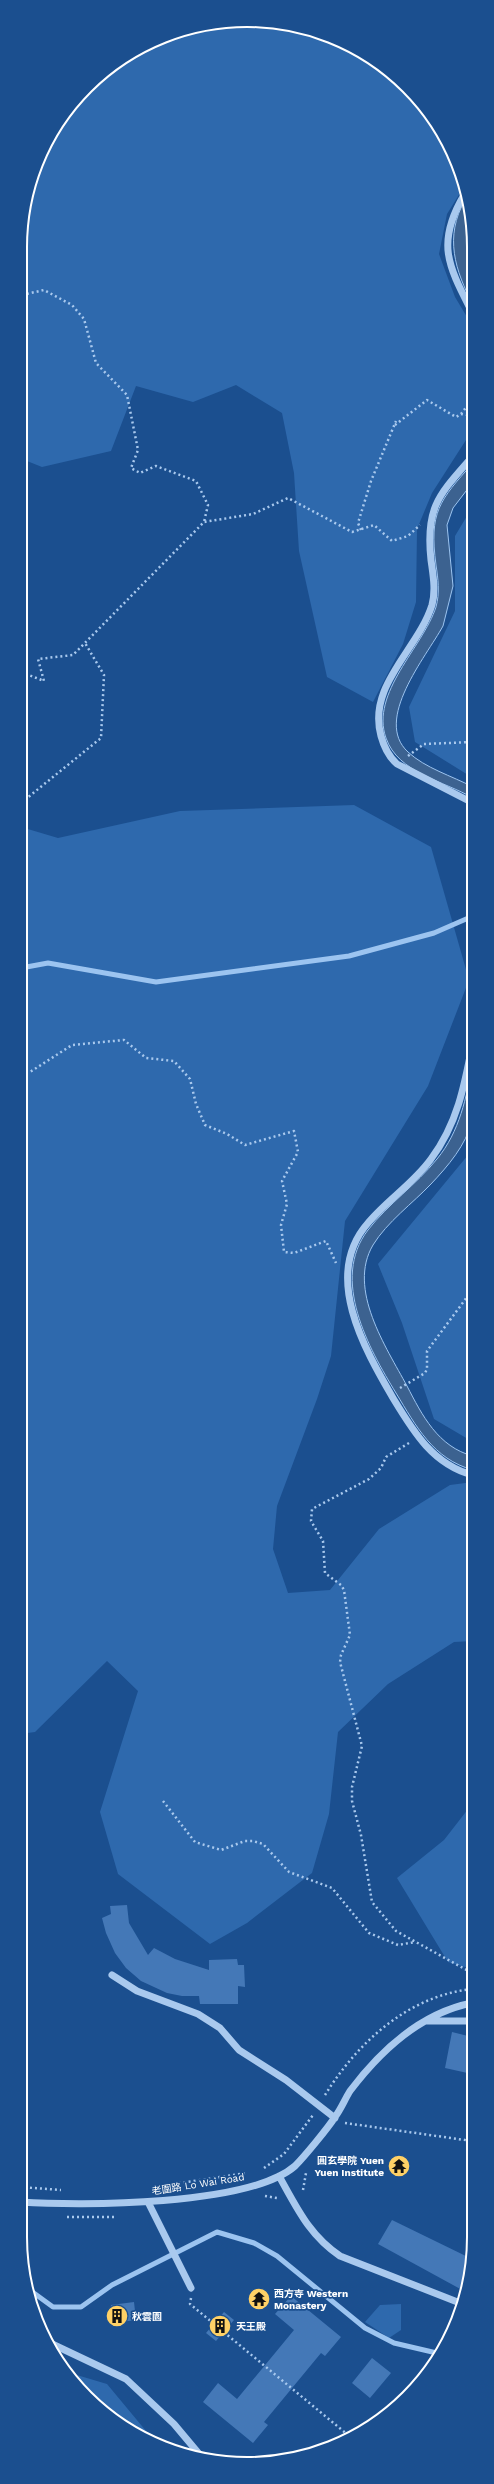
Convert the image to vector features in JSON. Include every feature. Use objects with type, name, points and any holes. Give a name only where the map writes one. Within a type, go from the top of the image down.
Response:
[{"type":"street","points":[[462,199],[447,232],[447,246],[448,259],[467,301]]},
{"type":"street","points":[[467,463],[444,490],[434,508],[429,538],[434,590],[432,602],[424,624],[380,700],[377,721],[389,756],[397,764],[467,800]]},
{"type":"street","points":[[467,1073],[462,1099],[450,1129],[430,1160],[359,1234],[347,1266],[346,1285],[352,1307],[371,1357],[418,1438],[439,1460],[452,1468],[467,1473]]},
{"type":"street","points":[[112,1975],[136,1991],[198,2014],[220,2028],[239,2050],[286,2080],[338,2119]]},
{"type":"street","name":"老圍路 Lo Wai Road","points":[[27,2202],[148,2202],[228,2192],[260,2184],[279,2176],[295,2166],[338,2119],[350,2092],[368,2069],[394,2042],[425,2020],[454,2007],[467,2004]]},
{"type":"street","points":[[425,2020],[467,2021]]},
{"type":"street","points":[[279,2176],[307,2225],[322,2244],[340,2256],[457,2302]]},
{"type":"street","points":[[148,2202],[191,2288]]},
{"type":"street","points":[[55,2346],[126,2379],[174,2424],[196,2451]]},
{"type":"path","points":[[27,294],[44,290],[72,305],[84,319],[96,363],[127,395],[138,450],[131,468],[140,473],[156,466],[196,481],[208,504],[204,522],[73,655],[38,659],[44,681],[27,674]]},
{"type":"path","points":[[395,426],[427,400],[456,417],[461,414],[467,406]]},
{"type":"path","points":[[461,414],[467,415]]},
{"type":"path","points":[[361,530],[358,523],[371,481],[396,421]]},
{"type":"path","points":[[204,522],[253,514],[288,498],[352,532],[374,525],[392,541],[408,536],[416,526],[422,524]]},
{"type":"path","points":[[27,798],[101,738],[104,674],[85,643]]},
{"type":"path","points":[[397,764],[424,744],[467,742]]},
{"type":"path","points":[[27,1072],[30,1072],[72,1045],[124,1040],[146,1058],[174,1061],[190,1078],[196,1104],[205,1125],[227,1134],[245,1145],[294,1132],[298,1152],[282,1181],[287,1204],[281,1226],[284,1252],[294,1253],[326,1241],[337,1265]]},
{"type":"path","points":[[391,1393],[425,1373],[427,1369],[427,1351],[467,1297]]},
{"type":"path","points":[[418,1438],[386,1457],[381,1468],[369,1479],[312,1509],[311,1521],[323,1541],[325,1573],[341,1585],[344,1590],[350,1635],[341,1655],[340,1662],[345,1688],[362,1746],[352,1787],[352,1801],[362,1842],[372,1902],[396,1931],[467,1970]]},
{"type":"path","points":[[163,1801],[175,1814],[191,1840],[221,1850],[245,1841],[253,1841],[262,1844],[289,1872],[332,1888],[369,1933],[398,1945],[415,1942]]},
{"type":"path","points":[[262,2170],[284,2154],[319,2106],[333,2082],[369,2039],[404,2013],[450,1991],[467,1989]]},
{"type":"path","points":[[338,2119],[467,2140]]},
{"type":"path","points":[[303,2190],[304,2178],[309,2168]]},
{"type":"path","points":[[151,2188],[254,2172]]},
{"type":"path","points":[[27,2187],[66,2190]]},
{"type":"path","points":[[191,2288],[190,2304],[345,2434]]},
{"type":"shaded area","points":[[233,27],[261,27],[304,34],[331,44],[357,56],[381,72],[403,91],[422,113],[438,137],[450,163],[461,192],[447,214],[439,254],[455,297],[467,317],[467,438],[432,493],[417,529],[416,602],[403,644],[373,702],[327,677],[299,551],[294,473],[282,413],[236,385],[193,402],[136,386],[111,451],[42,467],[27,461],[27,233],[34,190],[44,163],[56,137],[72,113],[91,91],[113,72],[137,56],[176,39],[190,34],[218,29]]},
{"type":"shaded area","points":[[463,204],[467,233],[467,292],[461,279],[454,253],[455,227]]},
{"type":"shaded area","points":[[467,470],[467,490],[453,508],[447,525],[453,586],[443,626],[415,671],[406,689],[399,706],[396,723],[399,739],[408,752],[422,763],[467,784],[467,795],[423,775],[401,760],[392,750],[386,738],[383,721],[385,704],[391,687],[429,622],[436,607],[438,586],[434,532],[439,508],[452,488]]},
{"type":"shaded area","points":[[467,516],[467,774],[415,742],[409,707],[455,611],[455,536]]},
{"type":"shaded area","points":[[354,805],[431,847],[467,973],[467,985],[428,1086],[345,1221],[331,1356],[317,1399],[277,1506],[273,1549],[288,1593],[330,1590],[379,1529],[450,1485],[467,1483],[467,1641],[454,1642],[388,1684],[338,1732],[329,1814],[312,1873],[247,1923],[210,1944],[118,1874],[100,1812],[138,1691],[107,1661],[35,1732],[27,1733],[27,829],[58,838],[180,811]]},
{"type":"shaded area","points":[[467,1093],[467,1134],[461,1147],[444,1170],[431,1184],[385,1228],[373,1245],[366,1262],[364,1280],[372,1317],[389,1354],[425,1419],[432,1428],[450,1445],[467,1454],[467,1468],[459,1465],[436,1450],[427,1440],[403,1405],[385,1375],[365,1335],[353,1292],[353,1270],[357,1249],[368,1230],[437,1159],[457,1126]]},
{"type":"shaded area","points":[[467,1156],[467,1438],[434,1419],[402,1323],[378,1264]]},
{"type":"shaded area","points":[[467,1810],[467,1968],[448,1962],[397,1878],[444,1840]]},
{"type":"shaded area","points":[[401,2304],[401,2330],[389,2338],[365,2322],[380,2305]]},
{"type":"shaded area","points":[[75,2375],[107,2384],[148,2433],[137,2428],[113,2412],[91,2393]]},
{"type":"building","points":[[127,1905],[129,1923],[148,1955],[154,1948],[175,1959],[209,1970],[209,1960],[237,1959],[238,1965],[244,1965],[245,1987],[238,1986],[238,2004],[200,2004],[199,1996],[182,1996],[167,1993],[141,1981],[126,1968],[115,1953],[106,1933],[102,1918],[111,1914],[110,1906]]},
{"type":"building","points":[[452,2032],[467,2036],[467,2073],[445,2068]]},
{"type":"building","points":[[392,2220],[466,2256],[461,2289],[378,2244]]},
{"type":"building","points":[[291,2296],[341,2337],[325,2356],[321,2353],[264,2422],[268,2425],[253,2443],[203,2402],[218,2383],[237,2399],[294,2330],[275,2314]]},
{"type":"building","name":"秋雲園","points":[[134,2302],[136,2320],[113,2323],[111,2305]]},
{"type":"building","name":"天王殿","points":[[224,2312],[234,2320],[216,2341],[206,2333]]},
{"type":"building","points":[[372,2358],[391,2373],[370,2398],[352,2383]]},
{"type":"waterway","points":[[27,967],[48,963],[156,982],[349,956],[434,933],[467,919]]},
{"type":"waterway","points":[[34,2293],[53,2307],[81,2307],[112,2285],[217,2232],[254,2243],[277,2256],[365,2328],[394,2343],[434,2352]]},
{"type":"place","name":"圓玄學院 Yuen Yuen Institute","points":[[399,2166]]},
{"type":"place","name":"西方寺 Western Monastery","points":[[259,2299]]},
{"type":"place","name":"秋雲園","points":[[117,2316]]},
{"type":"place","name":"天王殿","points":[[220,2326]]}]
